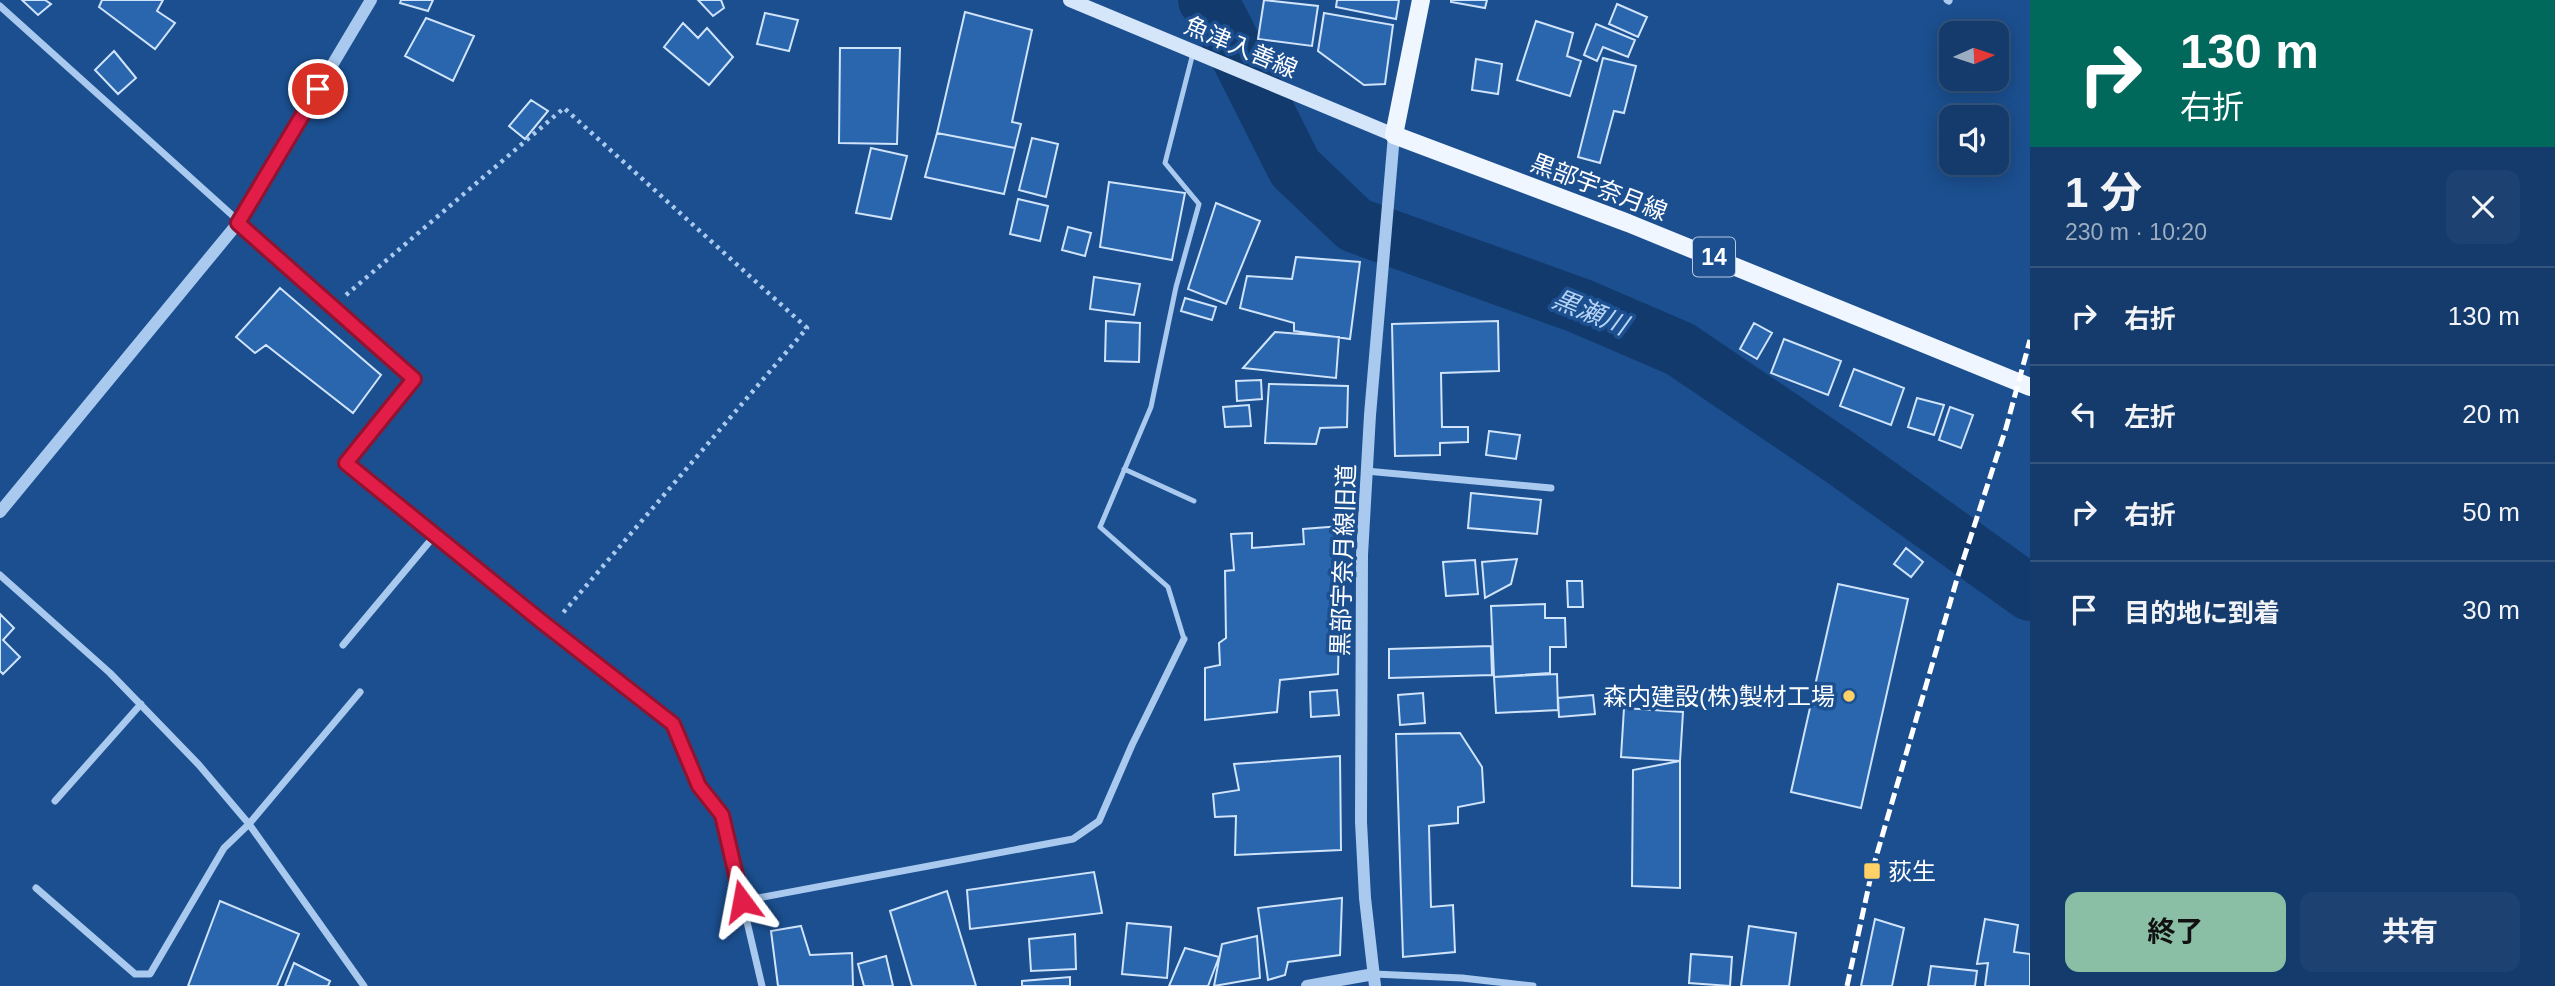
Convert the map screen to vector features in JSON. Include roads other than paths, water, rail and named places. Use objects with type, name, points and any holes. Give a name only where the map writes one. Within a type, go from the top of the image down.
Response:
[{"type":"main road","name":"魚津入善線","points":[[1070,0],[1394,135]]},
{"type":"main road","points":[[1394,135],[1421,0]]},
{"type":"main road","name":"黒部宇奈月線","points":[[1394,135],[1628,223],[2030,387]]},
{"type":"street","points":[[0,512],[238,223],[371,0]]},
{"type":"street","points":[[0,6],[414,379],[346,463],[673,724],[699,786],[722,815],[762,986]]},
{"type":"street","name":"黒部宇奈月線旧道","points":[[1375,980],[1365,898],[1361,822],[1362,568],[1366,471],[1394,135]]},
{"type":"street","points":[[1366,471],[1551,488]]},
{"type":"street","points":[[343,645],[435,535]]},
{"type":"street","points":[[0,575],[110,673],[249,824],[364,986]]},
{"type":"street","points":[[742,901],[1073,839],[1099,821],[1132,745],[1184,639]]},
{"type":"street","points":[[36,888],[135,974],[150,974],[224,848],[249,824],[360,692]]},
{"type":"street","points":[[55,801],[141,704]]},
{"type":"street","points":[[1307,986],[1375,980],[1462,978],[1533,986]]},
{"type":"lane","points":[[1184,639],[1168,587],[1100,527],[1151,407],[1176,287],[1199,204],[1165,163],[1194,52]]},
{"type":"lane","points":[[1124,469],[1194,501]]},
{"type":"waterway","name":"黒瀬川","points":[[1206,0],[1219,17],[1295,168],[1355,225],[1580,306],[1680,349],[1841,458],[2030,593]]},
{"type":"railway","points":[[1847,986],[1872,871],[2030,340]]},
{"type":"place","name":"森内建設(株)製材工場","points":[[1849,696]]},
{"type":"place","name":"荻生","points":[[1872,871]]}]
